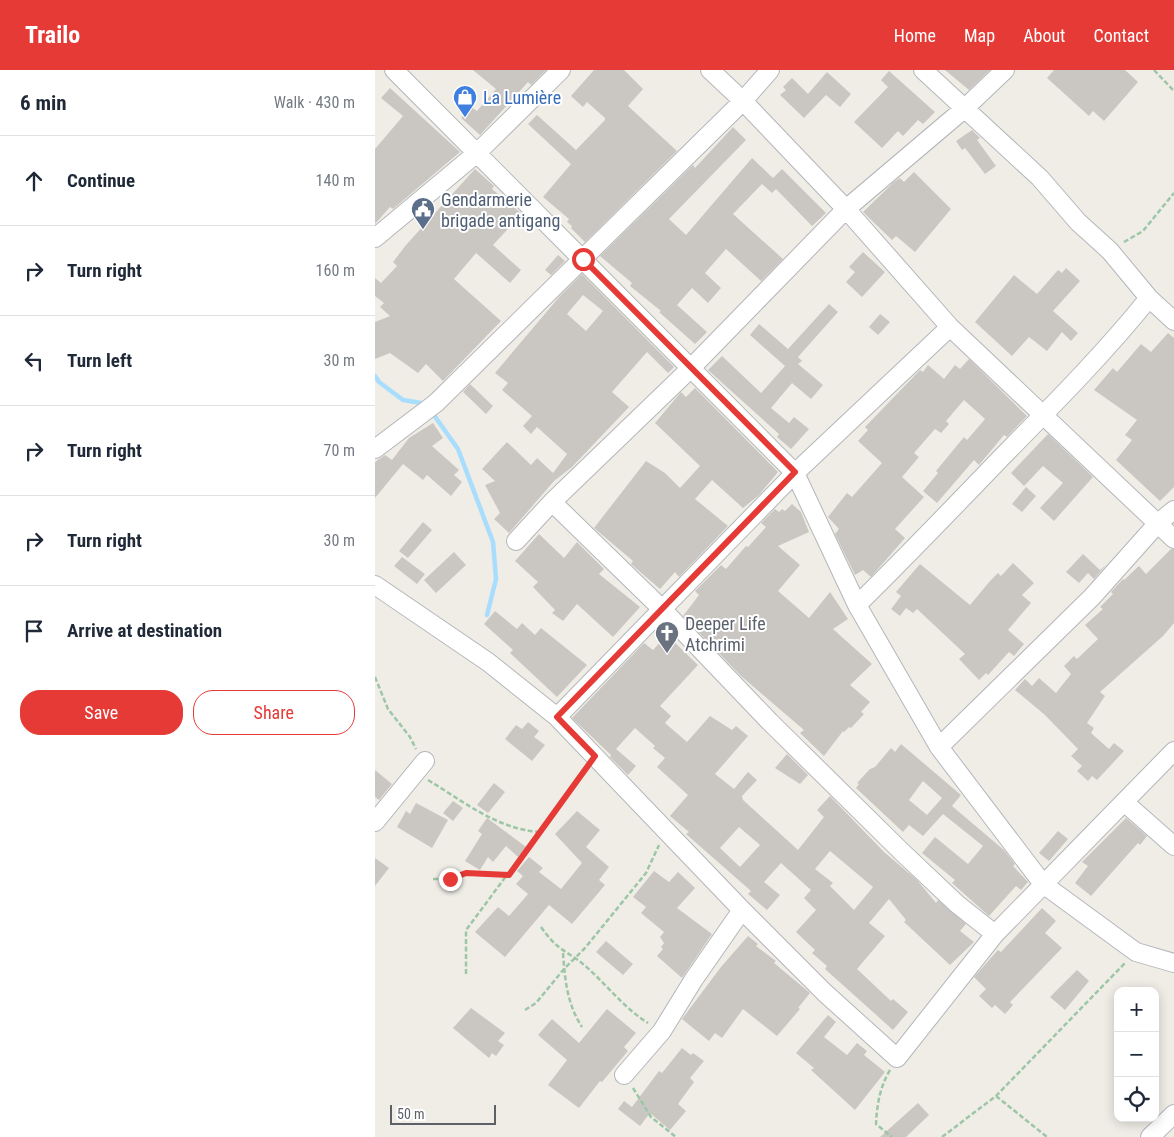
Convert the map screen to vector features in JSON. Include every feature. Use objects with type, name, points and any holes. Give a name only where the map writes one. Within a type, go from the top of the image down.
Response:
[{"type":"street","points":[[394,70],[795,472],[857,605],[939,747],[1043,884],[1136,952],[1174,963]]},
{"type":"street","points":[[375,238],[477,153],[561,70]]},
{"type":"street","points":[[710,70],[743,101],[846,209],[950,327],[1174,539]]},
{"type":"street","points":[[375,449],[429,408],[743,101],[770,70]]},
{"type":"street","points":[[923,70],[1039,178],[1079,222],[1110,251],[1149,298],[1174,321]]},
{"type":"street","points":[[516,542],[552,502],[691,368],[846,209],[964,109],[1005,70]]},
{"type":"street","points":[[857,605],[928,536],[1088,370],[1149,298]]},
{"type":"street","points":[[557,717],[795,472],[950,327]]},
{"type":"street","points":[[552,502],[662,609],[770,722],[903,853],[957,904],[995,934]]},
{"type":"street","points":[[939,747],[1092,597],[1158,524],[1174,510]]},
{"type":"street","points":[[375,585],[488,662],[557,717],[742,910],[825,993],[897,1058],[995,934],[1174,751]]},
{"type":"street","points":[[375,822],[421,767]]},
{"type":"street","points":[[1124,802],[1174,846]]},
{"type":"street","points":[[624,1076],[662,1031],[694,979],[742,910]]},
{"type":"street","points":[[1150,1137],[1174,1114]]},
{"type":"path","points":[[1153,70],[1174,90]]},
{"type":"path","points":[[1110,251],[1143,231],[1174,193]]},
{"type":"path","points":[[375,678],[388,710],[410,737],[421,767],[476,810],[523,831],[541,832]]},
{"type":"path","points":[[466,974],[467,930],[541,832],[595,756]]},
{"type":"path","points":[[525,1010],[536,1003],[646,873],[665,829]]},
{"type":"path","points":[[433,879],[450,879],[466,873],[509,875]]},
{"type":"path","points":[[541,927],[563,952],[575,958],[616,998],[662,1031]]},
{"type":"path","points":[[563,952],[567,996],[572,1012],[582,1027]]},
{"type":"path","points":[[942,1137],[996,1096],[1136,952]]},
{"type":"path","points":[[892,1137],[876,1124],[877,1101],[883,1082],[897,1058]]},
{"type":"path","points":[[624,1076],[651,1117],[676,1137]]},
{"type":"path","points":[[996,1096],[1047,1137]]},
{"type":"building","points":[[473,70],[546,70],[531,85],[528,82],[480,135],[461,118],[471,107],[477,111],[496,89]]},
{"type":"building","points":[[594,70],[624,70],[643,89],[628,106],[677,151],[585,242],[571,228],[572,226],[567,222],[569,219],[543,197],[571,164],[528,124],[537,115],[576,150],[605,120],[587,102],[583,107],[571,96]]},
{"type":"building","points":[[945,70],[990,70],[969,90]]},
{"type":"building","points":[[1054,70],[1125,70],[1138,82],[1104,121],[1093,111],[1089,116],[1047,78]]},
{"type":"building","points":[[889,71],[935,112],[923,124],[918,120],[903,136],[898,131],[882,148],[854,122],[888,87],[881,80]]},
{"type":"building","points":[[827,72],[851,94],[840,107],[826,95],[804,118],[780,95],[786,90],[783,87],[792,78],[808,94]]},
{"type":"building","points":[[390,88],[460,152],[393,209],[390,207],[375,224],[375,149],[403,116],[381,98]]},
{"type":"building","points":[[733,127],[746,140],[669,219],[686,235],[752,158],[773,178],[782,169],[826,213],[812,226],[776,189],[772,193],[762,184],[733,214],[783,259],[761,281],[726,249],[705,273],[721,288],[708,303],[692,288],[677,305],[707,332],[695,344],[659,312],[661,311],[630,286],[632,283],[600,256],[693,165],[695,168]]},
{"type":"building","points":[[972,130],[980,138],[977,140],[996,166],[985,174],[965,148],[962,150],[956,141]]},
{"type":"building","points":[[475,169],[494,186],[492,189],[522,214],[493,245],[521,270],[510,283],[476,253],[454,279],[501,321],[443,381],[426,364],[418,373],[390,353],[375,359],[375,322],[390,316],[380,307],[384,303],[375,296],[375,278],[381,283],[397,266],[393,262],[406,245]]},
{"type":"building","points":[[914,172],[951,209],[915,252],[896,236],[892,240],[863,212],[894,182],[900,178],[904,182]]},
{"type":"building","points":[[863,252],[885,272],[862,297],[846,282],[855,272],[849,267]]},
{"type":"building","points":[[558,255],[565,261],[551,275],[545,270]]},
{"type":"building","points":[[1066,268],[1080,281],[1053,311],[1078,333],[1071,341],[1062,332],[1047,351],[1029,337],[1012,356],[975,322],[1014,275],[1037,294],[1058,270],[1062,273]]},
{"type":"building","points":[[582,274],[674,367],[668,373],[647,352],[612,392],[629,407],[572,467],[554,481],[509,533],[494,519],[500,513],[485,485],[495,481],[482,469],[507,442],[531,465],[537,458],[553,473],[567,454],[537,427],[531,434],[523,426],[532,416],[502,390],[508,383],[495,373],[560,296]],"holes":[[[583,295],[603,311],[586,331],[567,314]]]},
{"type":"building","points":[[829,304],[838,312],[798,357],[802,361],[798,364],[823,385],[811,399],[792,383],[771,408],[789,423],[794,417],[809,429],[791,449],[777,437],[779,434],[708,370],[722,356],[761,393],[785,366],[750,335],[759,324],[788,349]]},
{"type":"building","points":[[880,314],[890,322],[878,335],[869,327]]},
{"type":"building","points":[[1168,333],[1174,338],[1174,487],[1160,501],[1116,460],[1132,440],[1125,435],[1137,420],[1094,390],[1113,368],[1117,372],[1141,344],[1151,352]]},
{"type":"building","points":[[969,359],[1027,416],[1007,437],[1004,435],[979,465],[974,460],[937,503],[923,491],[938,473],[936,471],[964,437],[967,440],[985,419],[964,400],[946,421],[949,424],[941,433],[935,429],[914,453],[919,457],[902,477],[924,497],[895,529],[905,538],[871,577],[863,570],[855,575],[835,534],[839,529],[828,517],[847,493],[852,497],[882,463],[858,441],[868,430],[865,427],[920,370],[923,372],[928,365],[944,379],[955,365],[960,369]]},
{"type":"building","points":[[470,384],[493,406],[486,414],[463,392]]},
{"type":"building","points":[[695,388],[778,472],[759,495],[743,508],[712,480],[695,499],[728,526],[679,577],[675,572],[660,589],[631,564],[633,561],[594,528],[646,461],[665,473],[680,488],[700,466],[655,423],[681,392],[686,397]]},
{"type":"building","points":[[433,423],[443,438],[432,446],[459,470],[454,475],[462,482],[451,496],[427,475],[423,480],[403,464],[375,498],[375,462],[385,455],[392,460],[409,438]]},
{"type":"building","points":[[1048,434],[1093,477],[1054,521],[1040,508],[1063,483],[1043,466],[1024,486],[1011,473]]},
{"type":"building","points":[[1026,487],[1036,496],[1022,512],[1012,504]]},
{"type":"building","points":[[792,504],[801,512],[809,532],[778,546],[800,565],[778,591],[809,618],[830,592],[848,619],[833,629],[872,664],[850,685],[870,702],[861,712],[864,714],[851,728],[849,727],[843,731],[824,756],[800,733],[804,730],[741,676],[683,616],[699,595],[695,591],[721,565],[726,569],[746,546],[748,547],[766,527],[761,523],[775,509],[779,512],[782,509],[785,511]]},
{"type":"building","points":[[423,522],[432,530],[408,558],[399,551]]},
{"type":"building","points":[[539,534],[564,558],[577,542],[604,569],[599,574],[640,607],[613,637],[577,604],[563,621],[552,613],[555,610],[533,587],[538,582],[515,561]]},
{"type":"building","points":[[1171,549],[1174,549],[1174,623],[1163,636],[1100,692],[1105,696],[1087,723],[1094,728],[1091,733],[1109,749],[1114,743],[1124,751],[1097,780],[1092,776],[1088,781],[1077,771],[1082,766],[1071,756],[1078,749],[1045,715],[1015,690],[1025,679],[1032,686],[1039,678],[1056,693],[1071,674],[1064,666],[1074,656],[1077,659],[1098,639],[1085,625],[1103,609],[1100,607],[1113,594],[1111,592],[1139,566],[1146,574]]},
{"type":"building","points":[[454,552],[466,565],[436,593],[424,580]]},
{"type":"building","points":[[1083,554],[1100,570],[1106,565],[1094,579],[1088,573],[1079,583],[1066,572]]},
{"type":"building","points":[[402,557],[425,574],[417,584],[394,566]]},
{"type":"building","points":[[1013,563],[1034,583],[1022,595],[1031,603],[1008,630],[1024,644],[1014,656],[1009,652],[988,675],[986,673],[979,680],[959,659],[965,654],[917,609],[913,613],[906,608],[900,616],[891,609],[901,596],[896,592],[920,564],[970,605],[998,573],[1001,576]]},
{"type":"building","points":[[495,611],[517,629],[522,623],[535,635],[541,628],[587,665],[557,697],[510,653],[513,650],[484,624]]},
{"type":"building","points":[[667,635],[698,665],[660,706],[671,716],[665,723],[687,742],[710,716],[732,730],[736,726],[748,736],[715,774],[734,789],[748,772],[757,780],[742,796],[743,800],[798,850],[824,817],[817,810],[830,796],[884,852],[917,880],[936,903],[938,900],[966,924],[960,931],[974,942],[950,965],[904,922],[906,920],[889,899],[869,923],[885,936],[857,969],[891,1001],[893,999],[908,1012],[893,1030],[825,969],[827,966],[812,953],[815,950],[796,932],[816,910],[804,898],[811,890],[781,863],[764,882],[780,895],[767,910],[748,894],[751,891],[686,834],[689,832],[670,816],[688,795],[657,767],[665,758],[653,748],[655,746],[635,728],[616,749],[636,766],[628,775],[610,757],[611,755],[572,718],[644,643],[653,650]],"holes":[[[739,827],[760,845],[740,867],[720,848]],[[830,851],[873,887],[854,910],[830,886],[833,883],[815,869]]]},
{"type":"building","points":[[528,722],[539,731],[534,737],[545,745],[532,761],[505,739],[516,725],[522,729]]},
{"type":"building","points":[[901,744],[961,795],[952,806],[1004,850],[1015,864],[1013,866],[1028,882],[1021,890],[1016,886],[989,916],[952,883],[955,880],[922,853],[935,837],[968,864],[983,846],[943,814],[923,836],[909,825],[903,832],[856,788],[859,784],[857,783],[870,769],[875,767],[891,748],[895,752]],"holes":[[[923,781],[942,798],[927,815],[909,800]]]},
{"type":"building","points":[[787,754],[808,775],[800,784],[775,768]]},
{"type":"building","points":[[375,770],[392,784],[379,800],[375,797]]},
{"type":"building","points":[[494,783],[505,792],[488,813],[477,805]]},
{"type":"building","points":[[453,801],[463,808],[453,821],[443,813]]},
{"type":"building","points":[[416,803],[448,820],[432,848],[397,827],[406,811],[410,814]]},
{"type":"building","points":[[577,811],[600,830],[586,847],[609,867],[599,880],[605,885],[572,924],[549,905],[505,957],[475,932],[498,907],[509,916],[528,894],[516,884],[523,876],[517,871],[529,857],[543,868],[539,872],[561,889],[582,863],[555,834]]},
{"type":"building","points":[[487,818],[526,847],[518,857],[506,846],[493,862],[488,857],[480,870],[465,861],[482,834],[478,831]]},
{"type":"building","points":[[1126,818],[1147,836],[1140,845],[1138,843],[1091,896],[1075,883],[1088,866],[1082,862]]},
{"type":"building","points":[[1058,831],[1068,839],[1049,861],[1039,853]]},
{"type":"building","points":[[375,858],[389,868],[375,886]]},
{"type":"building","points":[[654,871],[669,882],[678,872],[695,888],[677,908],[712,934],[682,978],[657,956],[663,949],[661,947],[664,943],[660,937],[664,932],[641,913],[646,907],[633,897]]},
{"type":"building","points":[[1042,908],[1056,921],[1045,933],[1062,948],[1010,1002],[1013,1005],[1005,1014],[995,1005],[992,1008],[979,996],[986,989],[974,977],[998,950],[1001,952]]},
{"type":"building","points":[[748,936],[758,944],[756,946],[776,961],[774,963],[810,993],[798,1008],[800,1009],[777,1036],[743,1009],[722,1038],[715,1033],[709,1041],[682,1019],[721,967]]},
{"type":"building","points":[[606,941],[633,964],[623,975],[596,952]]},
{"type":"building","points":[[1077,970],[1089,981],[1065,1010],[1050,997]]},
{"type":"building","points":[[471,1008],[505,1033],[498,1041],[504,1045],[496,1056],[492,1053],[489,1058],[453,1028]]},
{"type":"building","points":[[607,1009],[636,1033],[624,1047],[628,1051],[602,1082],[600,1081],[579,1108],[548,1085],[567,1060],[538,1035],[552,1019],[579,1043]]},
{"type":"building","points":[[828,1015],[836,1022],[824,1037],[847,1055],[857,1043],[867,1051],[864,1055],[885,1072],[855,1110],[811,1070],[814,1068],[796,1053]]},
{"type":"building","points":[[682,1048],[704,1061],[690,1078],[694,1082],[678,1104],[686,1111],[670,1130],[650,1113],[640,1126],[618,1109],[624,1101],[632,1107],[659,1071],[662,1073]]},
{"type":"building","points":[[918,1103],[929,1115],[906,1137],[880,1137]]},
{"type":"waterway","points":[[375,376],[379,382],[403,400],[427,404]]},
{"type":"waterway","points":[[431,411],[458,449],[493,542],[496,579],[487,615]]},
{"type":"place","name":"La Lumière","points":[[465,118]]},
{"type":"place","name":"Gendarmerie brigade antigang","points":[[423,230]]},
{"type":"place","name":"Deeper Life Atchrimi","points":[[667,654]]},
{"type":"route","points":[[450,879],[466,873],[509,875],[595,756],[557,717],[795,472],[583,259]]}]
